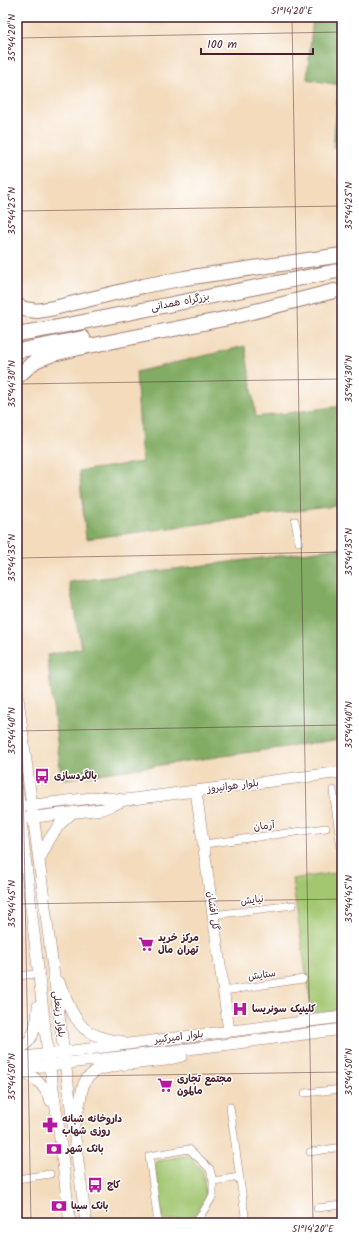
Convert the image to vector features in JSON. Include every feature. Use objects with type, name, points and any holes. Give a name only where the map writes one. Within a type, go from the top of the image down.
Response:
[{"type":"highway","points":[[17,305],[24,309],[37,311],[143,286],[186,278],[342,255]]},
{"type":"highway","name":"بزرگراه همدانی","points":[[17,334],[342,270]]},
{"type":"highway","points":[[17,377],[35,361],[53,354],[224,319],[338,291]]},
{"type":"highway","name":"بزرگراه همدانی","points":[[17,350],[338,291]]},
{"type":"main road","name":"بلوار زینعلی","points":[[17,692],[86,1223]]},
{"type":"main road","name":"بلوار هوانیروز","points":[[18,807],[100,797],[125,800],[342,772]]},
{"type":"main road","name":"بلوار زینعلی","points":[[17,787],[21,850],[59,1130],[70,1223]]},
{"type":"main road","name":"گل افشان","points":[[196,791],[229,1031]]},
{"type":"main road","name":"بلوار هوانیروز","points":[[19,819],[103,809],[125,800]]},
{"type":"main road","points":[[39,860],[49,840],[59,825],[73,812]]},
{"type":"main road","points":[[17,1050],[25,1046],[33,1033],[38,1011],[37,969]]},
{"type":"main road","points":[[54,969],[70,1007],[82,1026],[96,1036],[114,1041],[154,1040]]},
{"type":"main road","name":"بلوار امیرکبیر","points":[[17,1058],[342,1017]]},
{"type":"main road","name":"بلوار امیرکبیر","points":[[17,1071],[342,1029]]},
{"type":"main road","points":[[74,1130],[87,1078],[97,1070],[120,1065],[166,1060],[230,1044]]},
{"type":"main road","points":[[17,1071],[33,1077],[44,1086],[51,1100],[59,1130]]},
{"type":"street","points":[[296,521],[299,542]]},
{"type":"street","points":[[333,790],[342,856]]},
{"type":"street","name":"آرمان","points":[[204,844],[326,828]]},
{"type":"street","name":"نیایش","points":[[213,915],[293,905]]},
{"type":"street","points":[[17,976],[37,969]]},
{"type":"street","name":"ستایش","points":[[224,991],[304,979]]},
{"type":"street","points":[[305,1093],[342,1089]]},
{"type":"street","points":[[230,1107],[246,1223]]},
{"type":"street","points":[[310,1152],[342,1147]]},
{"type":"street","points":[[158,1223],[149,1156],[189,1149],[210,1169],[213,1180],[213,1196],[196,1223]]},
{"type":"street","points":[[17,1179],[50,1174]]},
{"type":"street","points":[[213,1180],[240,1177]]},
{"type":"street","points":[[317,1208],[342,1205]]},
{"type":"shaded area","points":[[148,17],[224,17],[149,27]]},
{"type":"green space","points":[[313,17],[342,17],[342,148],[333,147],[339,85],[307,79]]},
{"type":"green space","points":[[245,346],[256,417],[342,406],[342,505],[86,539],[79,471],[142,462],[136,372]]},
{"type":"green space","points":[[342,548],[342,739],[63,779],[61,776],[47,655],[81,648],[69,582]]},
{"type":"green space","points":[[342,872],[342,1010],[312,1013],[292,879]]},
{"type":"green space","points":[[188,1155],[203,1172],[206,1196],[193,1217],[165,1221],[162,1219],[155,1164],[158,1161]]},
{"type":"place","name":"بالگردسازی","points":[[42,776]]},
{"type":"place","name":"مرکز خرید تهران مال","points":[[146,944]]},
{"type":"place","name":"کلینیک سونریسا","points":[[240,1009]]},
{"type":"place","name":"مجتمع تجاری مالمون","points":[[165,1085]]},
{"type":"place","name":"داروخانه شبانه روزی شهاب","points":[[50,1125]]},
{"type":"place","name":"بانک شهر","points":[[54,1149]]},
{"type":"place","name":"کاج","points":[[95,1185]]},
{"type":"place","name":"بانک سینا","points":[[59,1206]]}]
